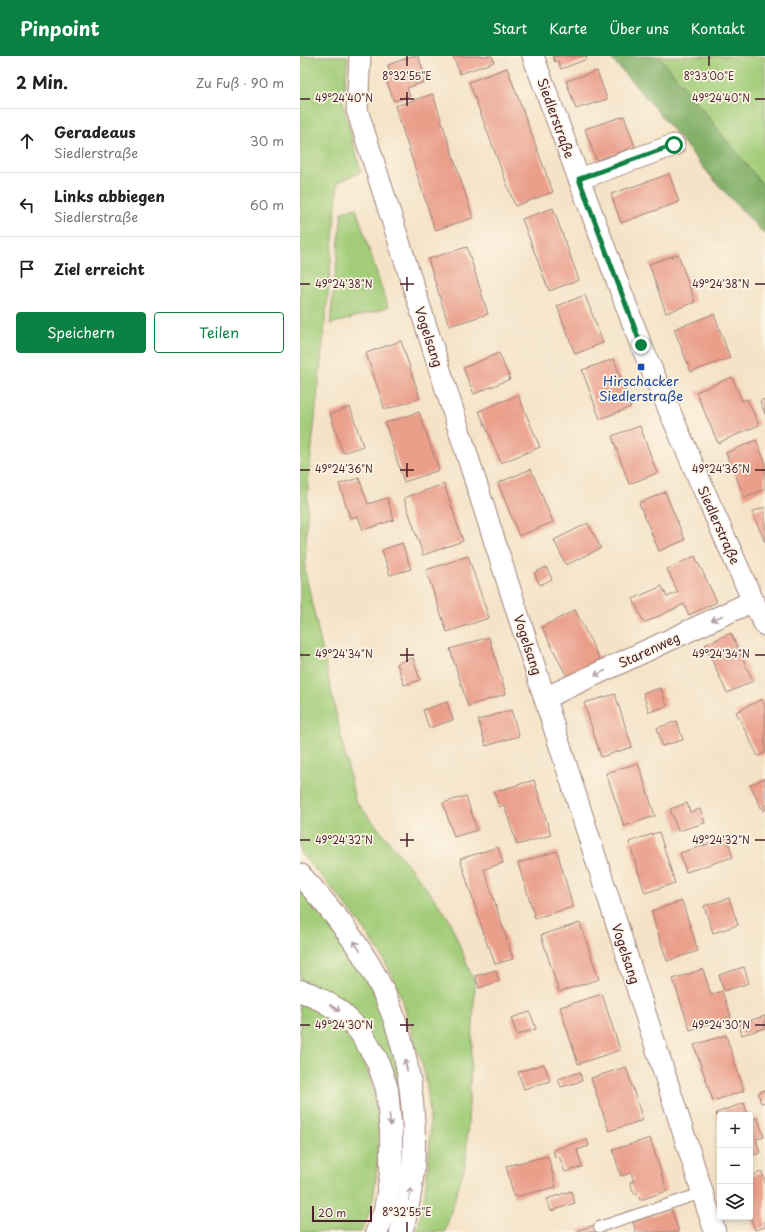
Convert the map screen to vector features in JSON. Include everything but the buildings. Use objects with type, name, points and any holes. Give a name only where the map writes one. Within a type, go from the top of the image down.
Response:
[{"type":"highway","points":[[300,875],[329,908],[347,932],[376,978],[396,1024],[406,1062],[413,1105],[415,1147],[411,1187],[401,1232]]},
{"type":"highway","points":[[300,991],[312,995],[337,1009],[359,1030],[377,1060],[387,1089],[391,1132],[391,1174],[385,1210],[377,1232]]},
{"type":"street","name":"Vogelsang","points":[[360,56],[357,110],[715,1232]]},
{"type":"street","name":"Siedlerstraße","points":[[533,56],[641,345],[753,601],[765,625]]},
{"type":"street","points":[[579,179],[674,145]]},
{"type":"street","name":"Starenweg","points":[[545,698],[753,601]]},
{"type":"lane","points":[[599,1227],[702,1193]]},
{"type":"green space","points":[[300,56],[348,56],[343,104],[361,172],[338,182],[308,484],[305,571],[355,800],[421,881],[448,917],[475,984],[466,1161],[445,1232],[417,1232],[428,1171],[430,1129],[429,1108],[423,1067],[399,991],[390,970],[366,931],[334,891],[300,853]]},
{"type":"green space","points":[[609,56],[659,56],[765,188],[765,235],[713,179],[648,100]]},
{"type":"green space","points":[[659,56],[765,56],[765,188]]},
{"type":"green space","points":[[356,208],[388,308],[330,324],[342,212]]},
{"type":"green space","points":[[300,885],[312,898],[371,983],[398,1062],[406,1152],[393,1232],[385,1232],[395,1085],[313,985],[300,980]]},
{"type":"green space","points":[[300,1004],[324,1016],[342,1031],[357,1050],[367,1070],[374,1093],[377,1117],[377,1167],[374,1192],[368,1216],[361,1232],[300,1232]]},
{"type":"place","name":"Hirschacker Siedlerstraße","points":[[641,367]]},
{"type":"route","points":[[641,345],[579,179],[674,145]]}]
